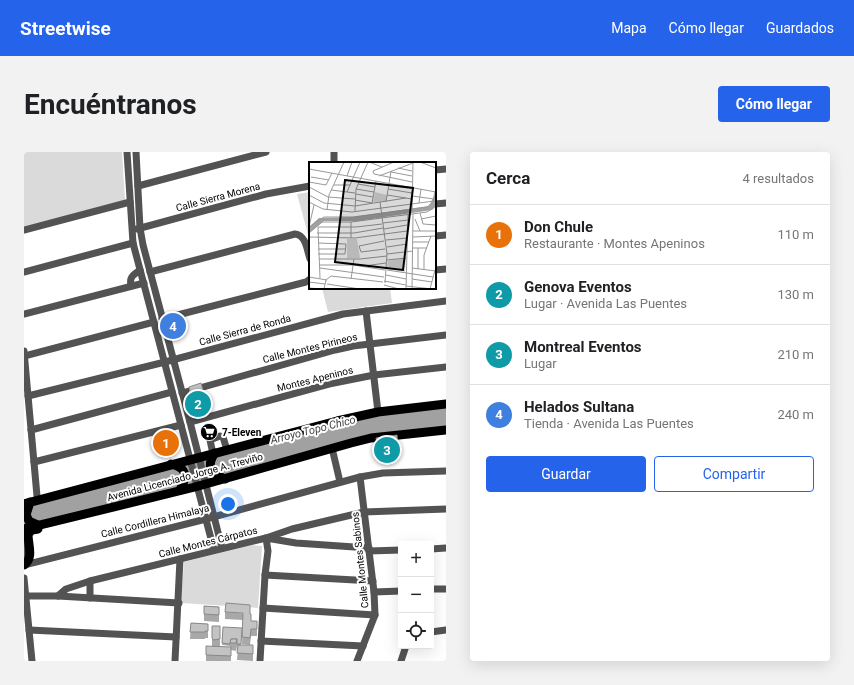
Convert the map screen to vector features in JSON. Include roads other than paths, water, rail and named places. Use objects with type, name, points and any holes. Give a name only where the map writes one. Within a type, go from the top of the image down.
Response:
[{"type":"main road","points":[[36,524],[29,521],[26,515],[29,502],[213,455],[337,421],[378,412],[446,404]]},
{"type":"main road","name":"Avenida Licenciado Jorge A. Treviño","points":[[24,529],[36,524],[90,514],[182,486],[225,479],[371,438],[446,430]]},
{"type":"main road","points":[[213,455],[210,466],[216,475],[225,479]]},
{"type":"main road","points":[[174,465],[185,474],[182,486]]},
{"type":"main road","points":[[24,565],[30,558],[29,532],[90,514]]},
{"type":"street","points":[[127,152],[133,243],[181,425],[196,459],[206,519],[214,550]]},
{"type":"street","points":[[136,152],[140,228],[143,245],[196,444],[196,459]]},
{"type":"street","points":[[138,186],[244,155],[266,152]]},
{"type":"street","points":[[436,170],[446,169]]},
{"type":"street","name":"Calle Sierra Morena","points":[[132,230],[266,194],[309,186]]},
{"type":"street","points":[[24,230],[130,202]]},
{"type":"street","points":[[436,204],[446,203]]},
{"type":"street","points":[[150,272],[295,234],[301,235],[305,241],[309,255]]},
{"type":"street","points":[[436,236],[446,235]]},
{"type":"street","points":[[24,272],[133,243]]},
{"type":"street","points":[[436,270],[446,269]]},
{"type":"street","points":[[131,286],[131,277],[140,270]]},
{"type":"street","points":[[162,319],[306,282],[309,280]]},
{"type":"street","points":[[24,314],[144,283]]},
{"type":"street","name":"Calle Sierra de Ronda","points":[[28,396],[165,362],[343,314],[446,301]]},
{"type":"street","points":[[366,311],[378,412]]},
{"type":"street","points":[[24,356],[154,322]]},
{"type":"street","name":"Calle Montes Pirineos","points":[[182,393],[314,355],[353,346],[446,335]]},
{"type":"street","points":[[24,351],[34,462],[29,502]]},
{"type":"street","name":"Montes Apeninos","points":[[190,422],[329,384],[374,375],[446,367]]},
{"type":"street","points":[[31,430],[172,392]]},
{"type":"street","points":[[34,462],[181,425]]},
{"type":"street","points":[[196,444],[222,437],[227,450]]},
{"type":"street","points":[[210,440],[213,455]]},
{"type":"street","points":[[332,448],[340,482]]},
{"type":"street","name":"Calle Cordillera Himalaya","points":[[24,565],[206,519],[360,477],[383,473],[446,471]]},
{"type":"street","name":"Calle Montes Sabinos","points":[[358,661],[375,615],[373,582],[360,477]]},
{"type":"street","points":[[201,482],[214,516],[222,548]]},
{"type":"street","name":"Calle Montes Cárpatos","points":[[58,596],[66,589],[90,581],[266,538],[292,529],[364,512],[446,509]]},
{"type":"street","points":[[292,529],[296,543]]},
{"type":"street","points":[[260,661],[265,575],[268,551],[266,538],[296,543],[369,550],[398,550]]},
{"type":"street","points":[[24,544],[24,560]]},
{"type":"street","points":[[434,549],[446,548]]},
{"type":"street","points":[[175,661],[180,559]]},
{"type":"street","points":[[265,575],[373,582]]},
{"type":"street","points":[[24,578],[25,613],[29,630],[32,661]]},
{"type":"street","points":[[90,581],[90,598]]},
{"type":"street","points":[[434,589],[446,589]]},
{"type":"street","points":[[374,592],[398,591]]},
{"type":"street","points":[[25,596],[58,596],[178,603]]},
{"type":"street","points":[[263,608],[375,615]]},
{"type":"street","points":[[29,630],[176,637]]},
{"type":"street","points":[[434,632],[446,630]]},
{"type":"street","points":[[261,641],[363,646]]},
{"type":"street","points":[[401,661],[405,649]]},
{"type":"water","name":"Arroyo Topo Chico","points":[[446,404],[446,430],[394,435],[24,529],[24,504],[337,421]]},
{"type":"place","name":"Helados Sultana","points":[[173,326]]},
{"type":"place","name":"Genova Eventos","points":[[198,404]]},
{"type":"place","name":"7-Eleven","points":[[209,432]]},
{"type":"place","name":"Don Chule","points":[[166,443]]},
{"type":"place","name":"Montreal Eventos","points":[[387,450]]}]
